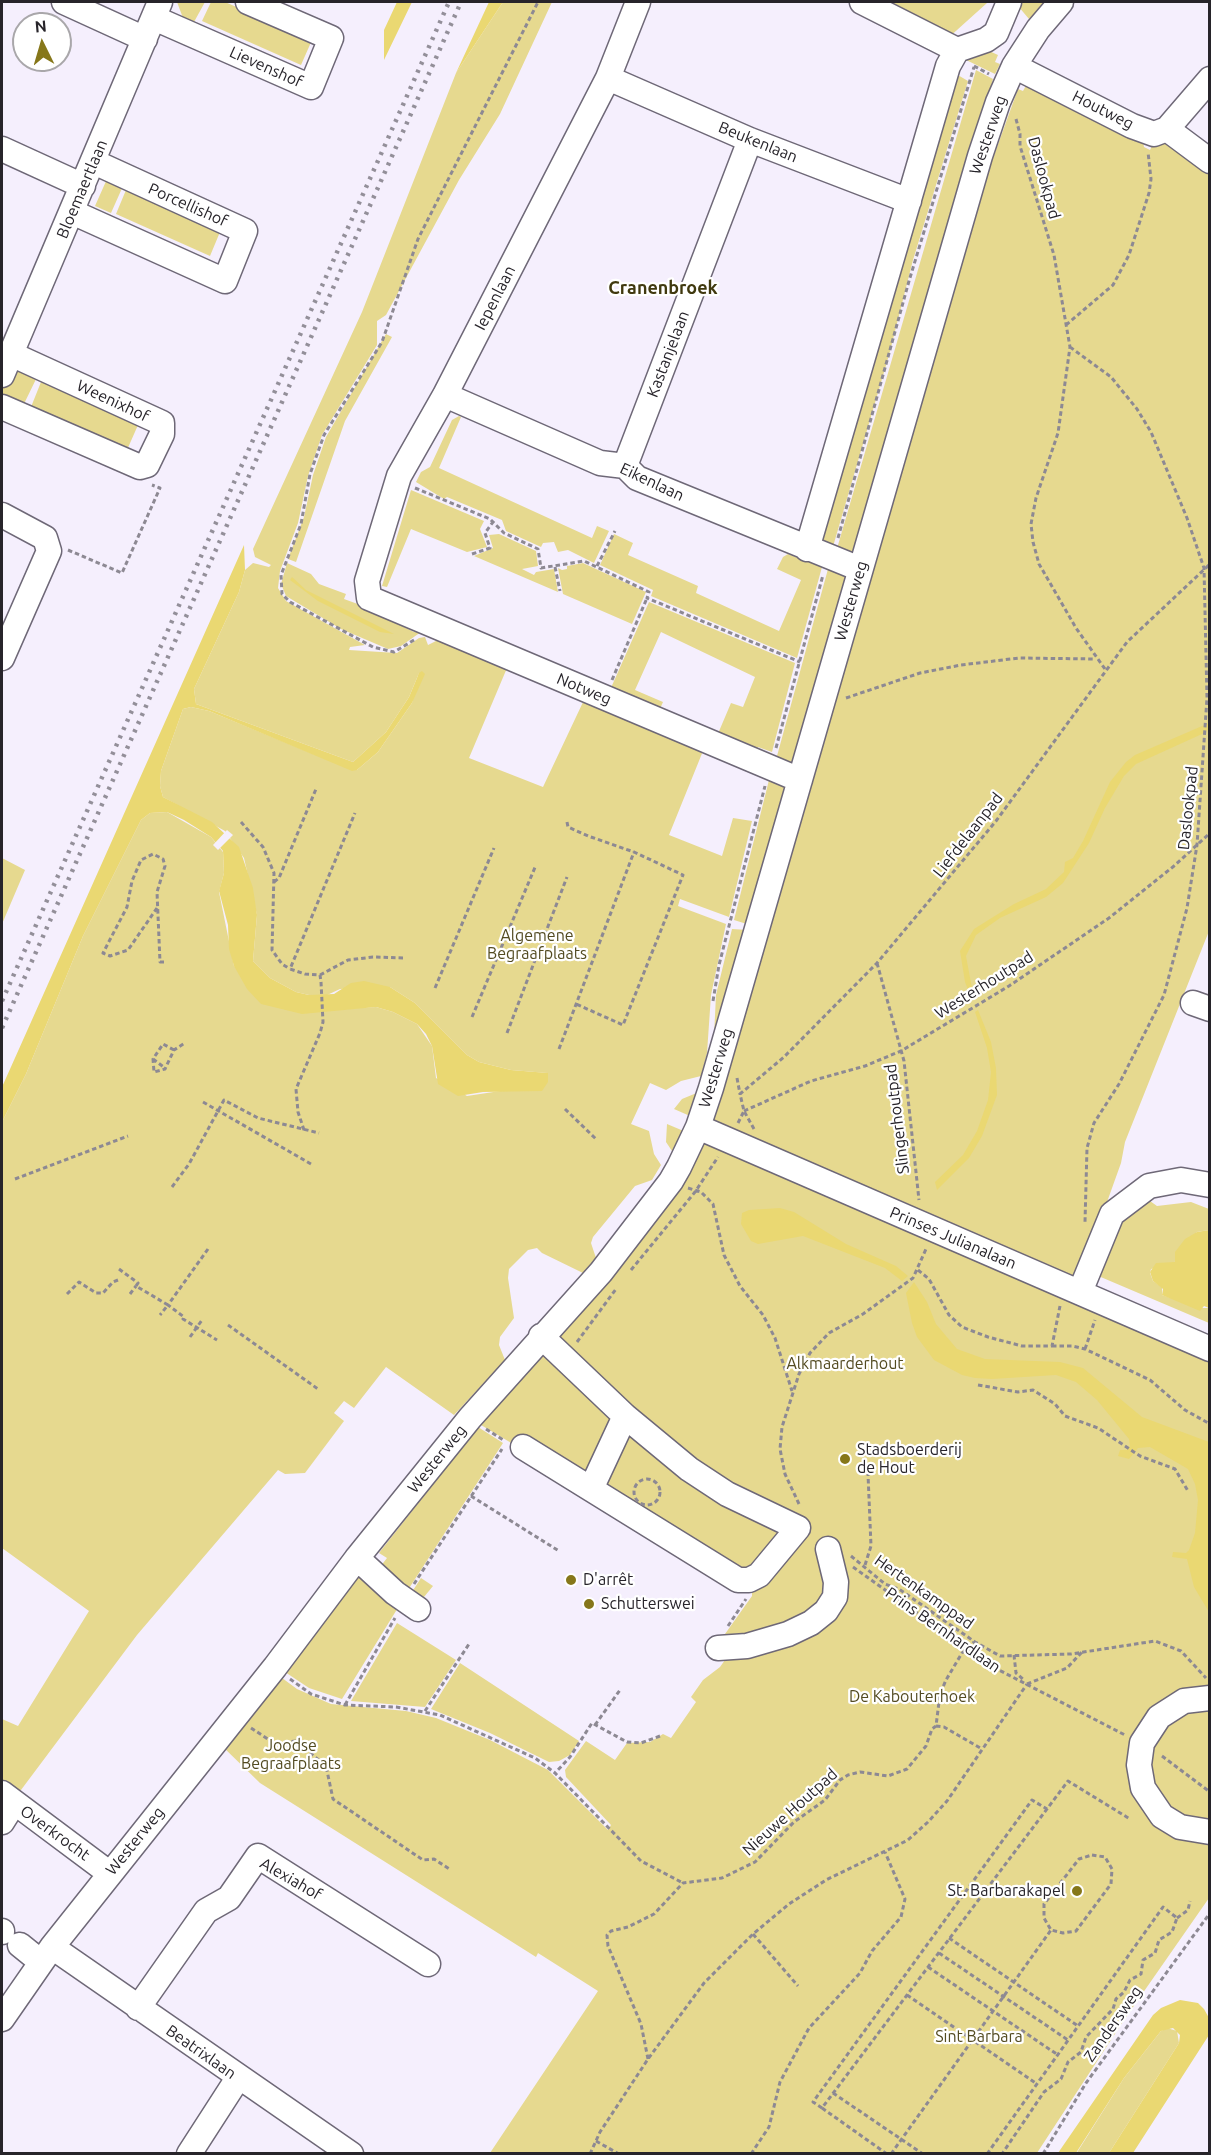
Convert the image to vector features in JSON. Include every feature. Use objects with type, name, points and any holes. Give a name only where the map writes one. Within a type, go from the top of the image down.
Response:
[{"type":"street","points":[[64,2],[153,20]]},
{"type":"street","name":"Lievenshof","points":[[153,20],[311,87],[331,38],[248,2]]},
{"type":"street","name":"Iepenlaan","points":[[369,598],[367,581],[399,476],[445,395],[608,78],[638,2]]},
{"type":"street","points":[[862,2],[957,50]]},
{"type":"street","points":[[807,549],[948,66],[957,50],[986,40],[996,33],[1007,2]]},
{"type":"street","name":"Westerweg","points":[[2,2019],[47,1955],[110,1873],[275,1667],[357,1558],[470,1419],[541,1336],[601,1272],[671,1181],[698,1127],[980,156],[1015,66],[1061,2]]},
{"type":"street","name":"Bloemaertlaan","points":[[8,346],[72,212],[153,20]]},
{"type":"street","name":"Houtweg","points":[[996,33],[1015,66],[1132,126],[1161,131],[1209,161]]},
{"type":"street","name":"Beukenlaan","points":[[608,78],[750,140],[909,201]]},
{"type":"street","points":[[1161,131],[1209,79]]},
{"type":"street","name":"Kastanjelaan","points":[[625,466],[750,140]]},
{"type":"street","points":[[2,149],[83,186]]},
{"type":"street","name":"Porcellishof","points":[[72,212],[225,281],[245,231],[94,162]]},
{"type":"street","name":"Weenixhof","points":[[8,346],[162,423],[162,434],[147,465],[140,467]]},
{"type":"street","name":"Eikenlaan","points":[[445,395],[600,463],[625,466],[638,478],[860,569]]},
{"type":"street","points":[[2,407],[140,467]]},
{"type":"street","points":[[2,515],[36,531],[45,538],[48,548],[2,658]]},
{"type":"street","name":"Notweg","points":[[369,598],[800,780]]},
{"type":"street","name":"Prinses Julianalaan","points":[[698,1127],[1209,1349]]},
{"type":"street","points":[[1074,1290],[1112,1215],[1149,1186],[1181,1180],[1209,1185]]},
{"type":"street","points":[[523,1447],[738,1580],[749,1580],[772,1562],[798,1528],[727,1494],[689,1469],[625,1416],[541,1336]]},
{"type":"street","points":[[591,1490],[625,1416]]},
{"type":"street","points":[[718,1648],[747,1646],[788,1634],[811,1623],[826,1611],[835,1597],[836,1550]]},
{"type":"street","points":[[357,1558],[412,1605]]},
{"type":"street","points":[[1209,1698],[1184,1701],[1170,1708],[1135,1739],[1139,1754],[1140,1777],[1154,1808],[1180,1827],[1209,1832]]},
{"type":"street","name":"Overkrocht","points":[[6,1806],[110,1873]]},
{"type":"street","name":"Alexiahof","points":[[138,2008],[206,1911],[229,1898],[258,1856],[428,1964]]},
{"type":"street","points":[[8,1936],[47,1955]]},
{"type":"street","name":"Beatrixlaan","points":[[47,1955],[138,2008],[351,2154]]},
{"type":"street","points":[[189,2154],[238,2078]]},
{"type":"path","points":[[436,626],[394,652],[373,647],[290,602],[282,594],[281,575],[301,524],[310,474],[324,435],[381,342],[418,239],[538,2]]},
{"type":"path","points":[[957,50],[960,59],[1015,66]]},
{"type":"path","name":"Daslookpad","points":[[1014,114],[1020,134],[1020,146],[1054,255],[1070,347],[1058,433],[1036,498],[1031,524],[1033,542],[1039,564],[1097,660],[1105,669]]},
{"type":"path","points":[[1066,325],[1113,285],[1129,255],[1149,193],[1151,179],[1148,149],[1161,131]]},
{"type":"path","name":"Daslookpad","points":[[1070,347],[1111,377],[1146,424],[1187,518],[1204,568],[1207,736],[1197,845],[1187,908],[1164,995],[1119,1084],[1094,1123],[1087,1148],[1086,1223]]},
{"type":"path","points":[[48,548],[64,548],[122,573],[160,488],[141,477],[140,467]]},
{"type":"path","points":[[399,476],[413,487],[493,522],[504,533],[538,549],[541,568],[584,561],[649,592],[604,698]]},
{"type":"path","points":[[472,554],[490,548],[485,533],[493,522]]},
{"type":"path","points":[[597,566],[615,531]]},
{"type":"path","name":"Liefdelaanpad","points":[[744,1111],[740,1094],[784,1057],[877,963],[996,822],[1105,669],[1148,621],[1209,564]]},
{"type":"path","points":[[555,566],[560,591]]},
{"type":"path","points":[[647,597],[800,663]]},
{"type":"path","points":[[841,700],[920,673],[961,665],[1020,658],[1097,660]]},
{"type":"path","points":[[274,882],[279,878],[316,789]]},
{"type":"path","points":[[290,969],[355,813]]},
{"type":"path","points":[[241,822],[263,847],[274,873],[272,950],[282,964],[305,974],[320,975],[348,960],[373,957],[403,958]]},
{"type":"path","points":[[567,822],[568,827],[680,871],[683,875],[669,916],[623,1025],[576,1004]]},
{"type":"path","name":"Westerhoutpad","points":[[744,1111],[811,1081],[865,1066],[901,1051],[1009,986],[1109,918],[1209,833]]},
{"type":"path","points":[[435,988],[494,848]]},
{"type":"path","points":[[559,1049],[634,852]]},
{"type":"path","points":[[157,908],[128,950],[110,956],[105,955],[104,950],[127,907],[132,881],[141,860],[148,854],[163,859],[165,866],[157,892],[160,962],[165,962]]},
{"type":"path","points":[[472,1017],[536,865]]},
{"type":"path","points":[[507,1033],[567,877]]},
{"type":"path","name":"Slingerhoutpad","points":[[877,963],[901,1051],[920,1205]]},
{"type":"path","points":[[304,1130],[298,1112],[296,1089],[305,1065],[318,1042],[323,1022],[320,975]]},
{"type":"path","points":[[174,1050],[163,1044],[153,1059],[154,1072],[166,1068],[174,1050],[185,1043]]},
{"type":"path","points":[[153,1059],[166,1068]]},
{"type":"path","points":[[172,1187],[189,1164],[224,1100],[258,1118],[319,1133]]},
{"type":"path","points":[[202,1102],[311,1164]]},
{"type":"path","points":[[565,1109],[596,1139]]},
{"type":"path","points":[[744,1111],[755,1130]]},
{"type":"path","points":[[15,1179],[128,1136]]},
{"type":"path","points":[[626,1277],[695,1192],[729,1142]]},
{"type":"path","points":[[695,1192],[701,1192],[713,1204],[724,1255],[740,1286],[763,1315],[775,1338],[793,1393]]},
{"type":"path","points":[[802,1513],[785,1474],[780,1449],[782,1427],[810,1353],[829,1333],[863,1314],[912,1278],[918,1270],[934,1230]]},
{"type":"path","points":[[159,1315],[208,1250]]},
{"type":"path","points":[[119,1269],[138,1283],[130,1294]]},
{"type":"path","points":[[918,1270],[929,1279],[949,1315],[962,1326],[988,1337],[1022,1346],[1072,1346],[1085,1349],[1150,1380],[1185,1410],[1209,1424]]},
{"type":"path","points":[[67,1294],[79,1282],[96,1293],[103,1293],[118,1280]]},
{"type":"path","points":[[565,1359],[619,1285]]},
{"type":"path","points":[[136,1286],[168,1305],[196,1329],[201,1329],[217,1340]]},
{"type":"path","points":[[1052,1346],[1054,1323],[1074,1290]]},
{"type":"path","points":[[1085,1349],[1103,1303]]},
{"type":"path","points":[[190,1338],[202,1320]]},
{"type":"path","points":[[228,1325],[318,1389]]},
{"type":"path","points":[[978,1385],[1018,1392],[1033,1390],[1055,1404],[1065,1416],[1110,1434],[1140,1456],[1175,1469],[1188,1491]]},
{"type":"path","points":[[345,1705],[412,1605],[471,1496],[507,1442],[516,1447],[523,1447]]},
{"type":"path","points":[[865,1565],[871,1546],[868,1474]]},
{"type":"path","points":[[643,1479],[651,1479],[658,1483],[660,1495],[652,1504],[644,1504],[637,1500],[635,1488],[643,1479]]},
{"type":"path","points":[[471,1496],[560,1551]]},
{"type":"path","points":[[489,1515],[492,1509]]},
{"type":"path","name":"Hertenkamppad","points":[[836,1550],[865,1565],[885,1584],[899,1589],[975,1642],[1000,1656],[1082,1652],[1133,1642],[1166,1643],[1181,1651],[1209,1682]]},
{"type":"path","name":"Prins Bernhardlaan","points":[[836,1550],[965,1649],[993,1667],[1135,1739],[1180,1768],[1209,1792]]},
{"type":"path","points":[[718,1648],[720,1639],[746,1599],[749,1580]]},
{"type":"path","name":"Nieuwe Houtpad","points":[[683,1883],[722,1878],[755,1862],[794,1822],[814,1809],[831,1794],[840,1780],[848,1775],[860,1772],[888,1776],[908,1769],[926,1746],[932,1729],[936,1726],[940,1694],[965,1649],[975,1642]]},
{"type":"path","points":[[425,1712],[469,1644]]},
{"type":"path","points":[[590,2154],[648,2059],[704,1983],[753,1934],[789,1904],[826,1880],[908,1840],[947,1801],[1027,1684],[1066,1668],[1082,1652]]},
{"type":"path","points":[[1014,1655],[1016,1673],[1027,1684]]},
{"type":"path","points":[[275,1667],[311,1694],[345,1705],[396,1707],[425,1712],[485,1734],[535,1758],[555,1773],[641,1861],[683,1883],[654,1914],[628,1927],[611,1930],[607,1935],[608,1946],[640,2024],[648,2059]]},
{"type":"path","points":[[595,1725],[620,1690]]},
{"type":"path","points":[[235,1717],[274,1743],[296,1741],[326,1766],[333,1799],[423,1860],[434,1859],[451,1870]]},
{"type":"path","points":[[555,1773],[570,1757],[592,1723],[627,1742],[641,1743],[660,1736]]},
{"type":"path","points":[[936,1726],[944,1727],[982,1749]]},
{"type":"path","points":[[822,2108],[1068,1781],[1130,1819]]},
{"type":"path","points":[[1047,1809],[1032,1800],[813,2102],[889,2154],[1051,1930]]},
{"type":"path","points":[[751,2154],[769,2127],[780,2082],[809,2028],[860,1973],[872,1951],[901,1917],[905,1899],[885,1852]]},
{"type":"path","points":[[1092,1856],[1105,1857],[1112,1869],[1111,1884],[1076,1931],[1063,1933],[1051,1930],[1044,1918],[1044,1904],[1078,1859],[1092,1856]]},
{"type":"path","points":[[1002,2154],[1044,2092],[1061,2079],[1068,2062],[1081,2052],[1086,2037],[1113,2009],[1116,1999],[1124,1992],[1130,1980],[1141,1974],[1143,1960],[1155,1953],[1159,1940],[1172,1932],[1177,1918],[1188,1911],[1190,1901]]},
{"type":"path","points":[[987,2154],[1163,1907],[1177,1918]]},
{"type":"path","name":"Zandersweg","points":[[1043,2154],[1093,2073],[1209,1913]]},
{"type":"path","points":[[753,1934],[798,1986]]},
{"type":"path","points":[[950,1938],[1078,2026]]},
{"type":"path","points":[[939,1953],[1068,2040]]},
{"type":"path","points":[[928,1967],[1058,2055]]},
{"type":"path","points":[[907,1995],[1037,2084]]},
{"type":"path","points":[[833,2093],[923,2154]]},
{"type":"path","points":[[596,2141],[619,2154]]},
{"type":"green space","points":[[177,2],[205,2],[194,22],[183,18]]},
{"type":"green space","points":[[211,2],[225,2],[312,40],[301,65],[202,21]]},
{"type":"green space","name":"Algemene Begraafplaats","points":[[503,2],[552,2],[500,114],[459,180],[386,315],[377,321],[377,345],[322,435],[308,476],[298,523],[280,571],[278,588],[286,601],[365,645],[350,647],[349,650],[397,653],[419,638],[425,637],[428,645],[436,641],[438,637],[507,668],[469,758],[543,787],[584,700],[703,751],[669,835],[722,856],[733,818],[752,821],[729,917],[680,899],[678,906],[726,924],[711,995],[707,1053],[701,1076],[681,1081],[666,1090],[650,1083],[631,1124],[649,1131],[654,1154],[661,1165],[652,1180],[635,1186],[593,1237],[591,1243],[596,1258],[583,1273],[542,1253],[537,1248],[528,1250],[509,1269],[508,1278],[514,1318],[500,1337],[499,1345],[505,1360],[454,1415],[386,1367],[354,1408],[344,1401],[334,1413],[344,1421],[305,1473],[285,1474],[278,1470],[137,1635],[18,1794],[2,1782],[2,1719],[18,1726],[89,1611],[2,1548],[2,1122],[26,1074],[83,936],[141,820],[150,813],[167,812],[211,837],[223,852],[224,873],[219,892],[234,966],[325,1010],[376,1007],[393,1012],[417,1024],[432,1046],[436,1078],[467,1096],[500,1091],[547,1073],[511,1070],[479,1062],[467,1055],[415,1003],[390,987],[340,989],[325,996],[309,995],[296,992],[270,978],[253,961],[257,915],[244,858],[225,831],[163,797],[160,786],[161,771],[183,709],[191,707],[209,711],[352,770],[357,770],[378,752],[412,703],[419,673],[409,697],[386,732],[353,762],[196,704],[194,689],[239,592],[245,570],[253,563],[269,567],[271,565],[255,557],[253,549],[362,312],[456,73]]},
{"type":"green space","points":[[875,2],[986,2],[987,3],[947,39]]},
{"type":"green space","points":[[1021,2],[1047,2],[1029,19],[1018,6]]},
{"type":"green space","points":[[987,50],[998,55],[995,62],[1000,64],[995,74],[962,58]]},
{"type":"green space","points":[[976,70],[993,79],[973,150],[855,554],[836,552]]},
{"type":"green space","points":[[951,71],[968,81],[913,260],[889,355],[832,550],[826,548],[817,534]]},
{"type":"green space","name":"Alkmaarderhout","points":[[1029,80],[1142,136],[1144,147],[1150,150],[1154,142],[1175,142],[1210,166],[1209,931],[1125,1142],[1121,1163],[1073,1297],[1209,1358],[1209,1898],[1124,2020],[1037,2153],[490,2153],[598,1991],[538,1953],[536,1957],[260,1783],[222,1746],[278,1675],[297,1689],[331,1704],[406,1711],[436,1718],[490,1740],[548,1770],[608,1830],[611,1825],[566,1777],[565,1770],[586,1741],[615,1760],[627,1743],[650,1742],[663,1734],[671,1738],[696,1702],[691,1697],[703,1680],[720,1667],[737,1643],[725,1634],[752,1596],[752,1586],[481,1425],[555,1337],[705,1128],[992,143],[1009,108],[992,161],[1018,89],[1023,91]]},
{"type":"green space","points":[[107,179],[123,186],[111,213],[95,206]]},
{"type":"green space","points":[[126,190],[220,232],[210,256],[116,214]]},
{"type":"green space","points":[[386,334],[392,337],[345,421],[296,562],[288,559],[304,517],[313,475],[326,437]]},
{"type":"green space","points":[[13,368],[39,373],[21,410],[4,397],[2,391],[2,383]]},
{"type":"green space","points":[[41,382],[138,425],[127,450],[31,407]]},
{"type":"green space","points":[[461,417],[439,468],[592,538],[597,526],[609,531],[594,563],[568,550],[558,552],[554,542],[543,543],[541,547],[506,531],[502,520],[447,497],[444,499],[416,482],[421,472],[430,467],[452,420]]},
{"type":"green space","points":[[411,490],[484,521],[480,529],[487,547],[467,552],[411,529],[387,587],[382,586]]},
{"type":"green space","points":[[499,534],[536,551],[538,566],[522,569],[534,575],[536,572],[554,569],[558,592],[474,556],[493,548],[489,535]]},
{"type":"green space","points":[[614,534],[633,543],[628,555],[698,586],[696,593],[779,631],[801,580],[777,569],[783,557],[788,554],[822,567],[797,658],[651,596],[653,590],[600,565]]},
{"type":"green space","points":[[287,563],[311,574],[319,584],[346,594],[344,599],[396,618],[398,624],[414,632],[421,629],[421,632],[401,646],[388,649],[341,629],[286,596],[281,584]]},
{"type":"green space","points":[[583,563],[646,592],[632,624],[563,594],[558,568],[567,569],[567,566]]},
{"type":"green space","points":[[828,569],[850,578],[798,759],[784,764],[777,756]]},
{"type":"green space","points":[[649,602],[795,663],[772,752],[758,747],[755,752],[717,736],[731,703],[743,707],[755,677],[661,632],[635,690],[663,702],[659,711],[610,690]]},
{"type":"green space","points":[[769,780],[788,785],[750,925],[734,920]]},
{"type":"green space","points":[[2,858],[25,870],[2,924]]},
{"type":"green space","points":[[732,929],[748,930],[714,1036],[716,995]]},
{"type":"green space","points":[[699,1092],[690,1116],[674,1109],[682,1099]]},
{"type":"green space","points":[[667,1124],[686,1132],[674,1154],[666,1142]]},
{"type":"green space","points":[[1143,1196],[1157,1206],[1191,1202],[1209,1209],[1209,1230],[1197,1232],[1175,1254],[1174,1264],[1151,1269],[1150,1273],[1153,1281],[1162,1287],[1162,1295],[1201,1308],[1209,1308],[1209,1323],[1096,1275],[1118,1222]]},
{"type":"green space","points":[[478,1427],[503,1443],[406,1593],[380,1567],[387,1558],[379,1553]]},
{"type":"green space","points":[[361,1571],[399,1606],[342,1699],[309,1688],[282,1670]]},
{"type":"green space","points":[[421,1578],[433,1586],[424,1597],[410,1595]]},
{"type":"green space","points":[[397,1623],[456,1660],[425,1707],[351,1701]]},
{"type":"green space","points":[[460,1663],[579,1741],[570,1755],[559,1761],[549,1762],[490,1733],[431,1709]]},
{"type":"green space","points":[[1167,2028],[1177,2031],[1179,2043],[1109,2153],[1076,2154],[1124,2078],[1161,2031]]},
{"type":"shaded area","points":[[397,2],[412,2],[384,60],[384,30]]},
{"type":"shaded area","points":[[489,2],[503,2],[456,73]]},
{"type":"shaded area","points":[[244,545],[245,570],[239,592],[194,689],[196,704],[353,762],[386,732],[409,697],[419,673],[422,671],[425,674],[412,703],[378,752],[357,770],[352,771],[209,711],[191,707],[183,709],[161,771],[160,786],[163,797],[212,822],[239,847],[253,888],[257,915],[253,961],[270,978],[296,992],[309,995],[334,994],[351,983],[364,981],[390,987],[415,1003],[467,1055],[479,1062],[511,1070],[548,1073],[548,1082],[542,1091],[483,1092],[458,1096],[438,1084],[432,1046],[426,1034],[417,1024],[393,1012],[376,1007],[302,1014],[261,1004],[247,989],[234,966],[229,949],[228,925],[219,891],[224,873],[223,851],[211,837],[184,820],[167,812],[150,813],[141,820],[83,936],[26,1074],[2,1122],[2,1087]]},
{"type":"shaded area","points":[[292,577],[306,590],[394,634],[380,632],[318,601],[290,580]]},
{"type":"shaded area","points":[[1209,723],[1209,729],[1202,734],[1136,764],[1124,776],[1105,808],[1089,843],[1063,883],[1046,897],[1000,918],[976,935],[966,956],[974,999],[972,1000],[965,982],[960,951],[974,929],[1014,904],[1046,889],[1064,872],[1065,862],[1073,858],[1083,841],[1110,782],[1126,762],[1135,755]]},
{"type":"shaded area","points":[[978,1010],[991,1042],[996,1068],[997,1095],[982,1136],[969,1158],[937,1190],[935,1182],[963,1155],[977,1131],[988,1100],[991,1072],[987,1048],[975,1012]]},
{"type":"shaded area","points":[[780,1208],[794,1212],[846,1244],[896,1266],[908,1276],[902,1281],[885,1268],[803,1236],[758,1244],[751,1241],[741,1224],[742,1213],[749,1210]]},
{"type":"shaded area","points":[[1209,1230],[1209,1308],[1204,1306],[1200,1311],[1162,1295],[1163,1289],[1153,1281],[1150,1272],[1156,1263],[1175,1262],[1175,1252],[1185,1239],[1197,1232]]},
{"type":"shaded area","points":[[914,1282],[927,1302],[936,1324],[957,1349],[985,1359],[1060,1362],[1083,1368],[1142,1417],[1209,1442],[1209,1612],[1194,1587],[1187,1559],[1172,1557],[1173,1552],[1186,1553],[1189,1550],[1195,1533],[1198,1500],[1195,1484],[1188,1469],[1150,1447],[1138,1448],[1129,1459],[1118,1456],[1120,1450],[1127,1450],[1130,1446],[1129,1439],[1097,1400],[1076,1382],[1056,1375],[975,1378],[962,1375],[934,1360],[917,1337],[912,1323],[906,1293]]},
{"type":"shaded area","points":[[1180,2000],[1198,2003],[1204,2009],[1209,2018],[1209,2035],[1133,2153],[1109,2153],[1179,2043],[1180,2035],[1173,2028],[1161,2031],[1124,2078],[1076,2153],[1058,2153],[1153,2015],[1161,2008]]},
{"type":"pier","points":[[227,830],[233,835],[218,850],[213,845]]},
{"type":"railway","points":[[2,1001],[449,2]]},
{"type":"railway","points":[[2,1028],[461,2]]},
{"type":"place","name":"Stadsboerderij de Hout","points":[[845,1459]]},
{"type":"place","name":"D'arrêt","points":[[571,1580]]},
{"type":"place","name":"Schutterswei","points":[[589,1604]]},
{"type":"place","name":"St. Barbarakapel","points":[[1077,1891]]},
{"type":"district","name":"Cranenbroek","points":[[663,288]]},
{"type":"park label","name":"De Kabouterhoek","points":[[912,1697]]},
{"type":"park label","name":"Joodse Begraafplaats","points":[[291,1755]]},
{"type":"park label","name":"Sint Barbara","points":[[979,2037]]}]
